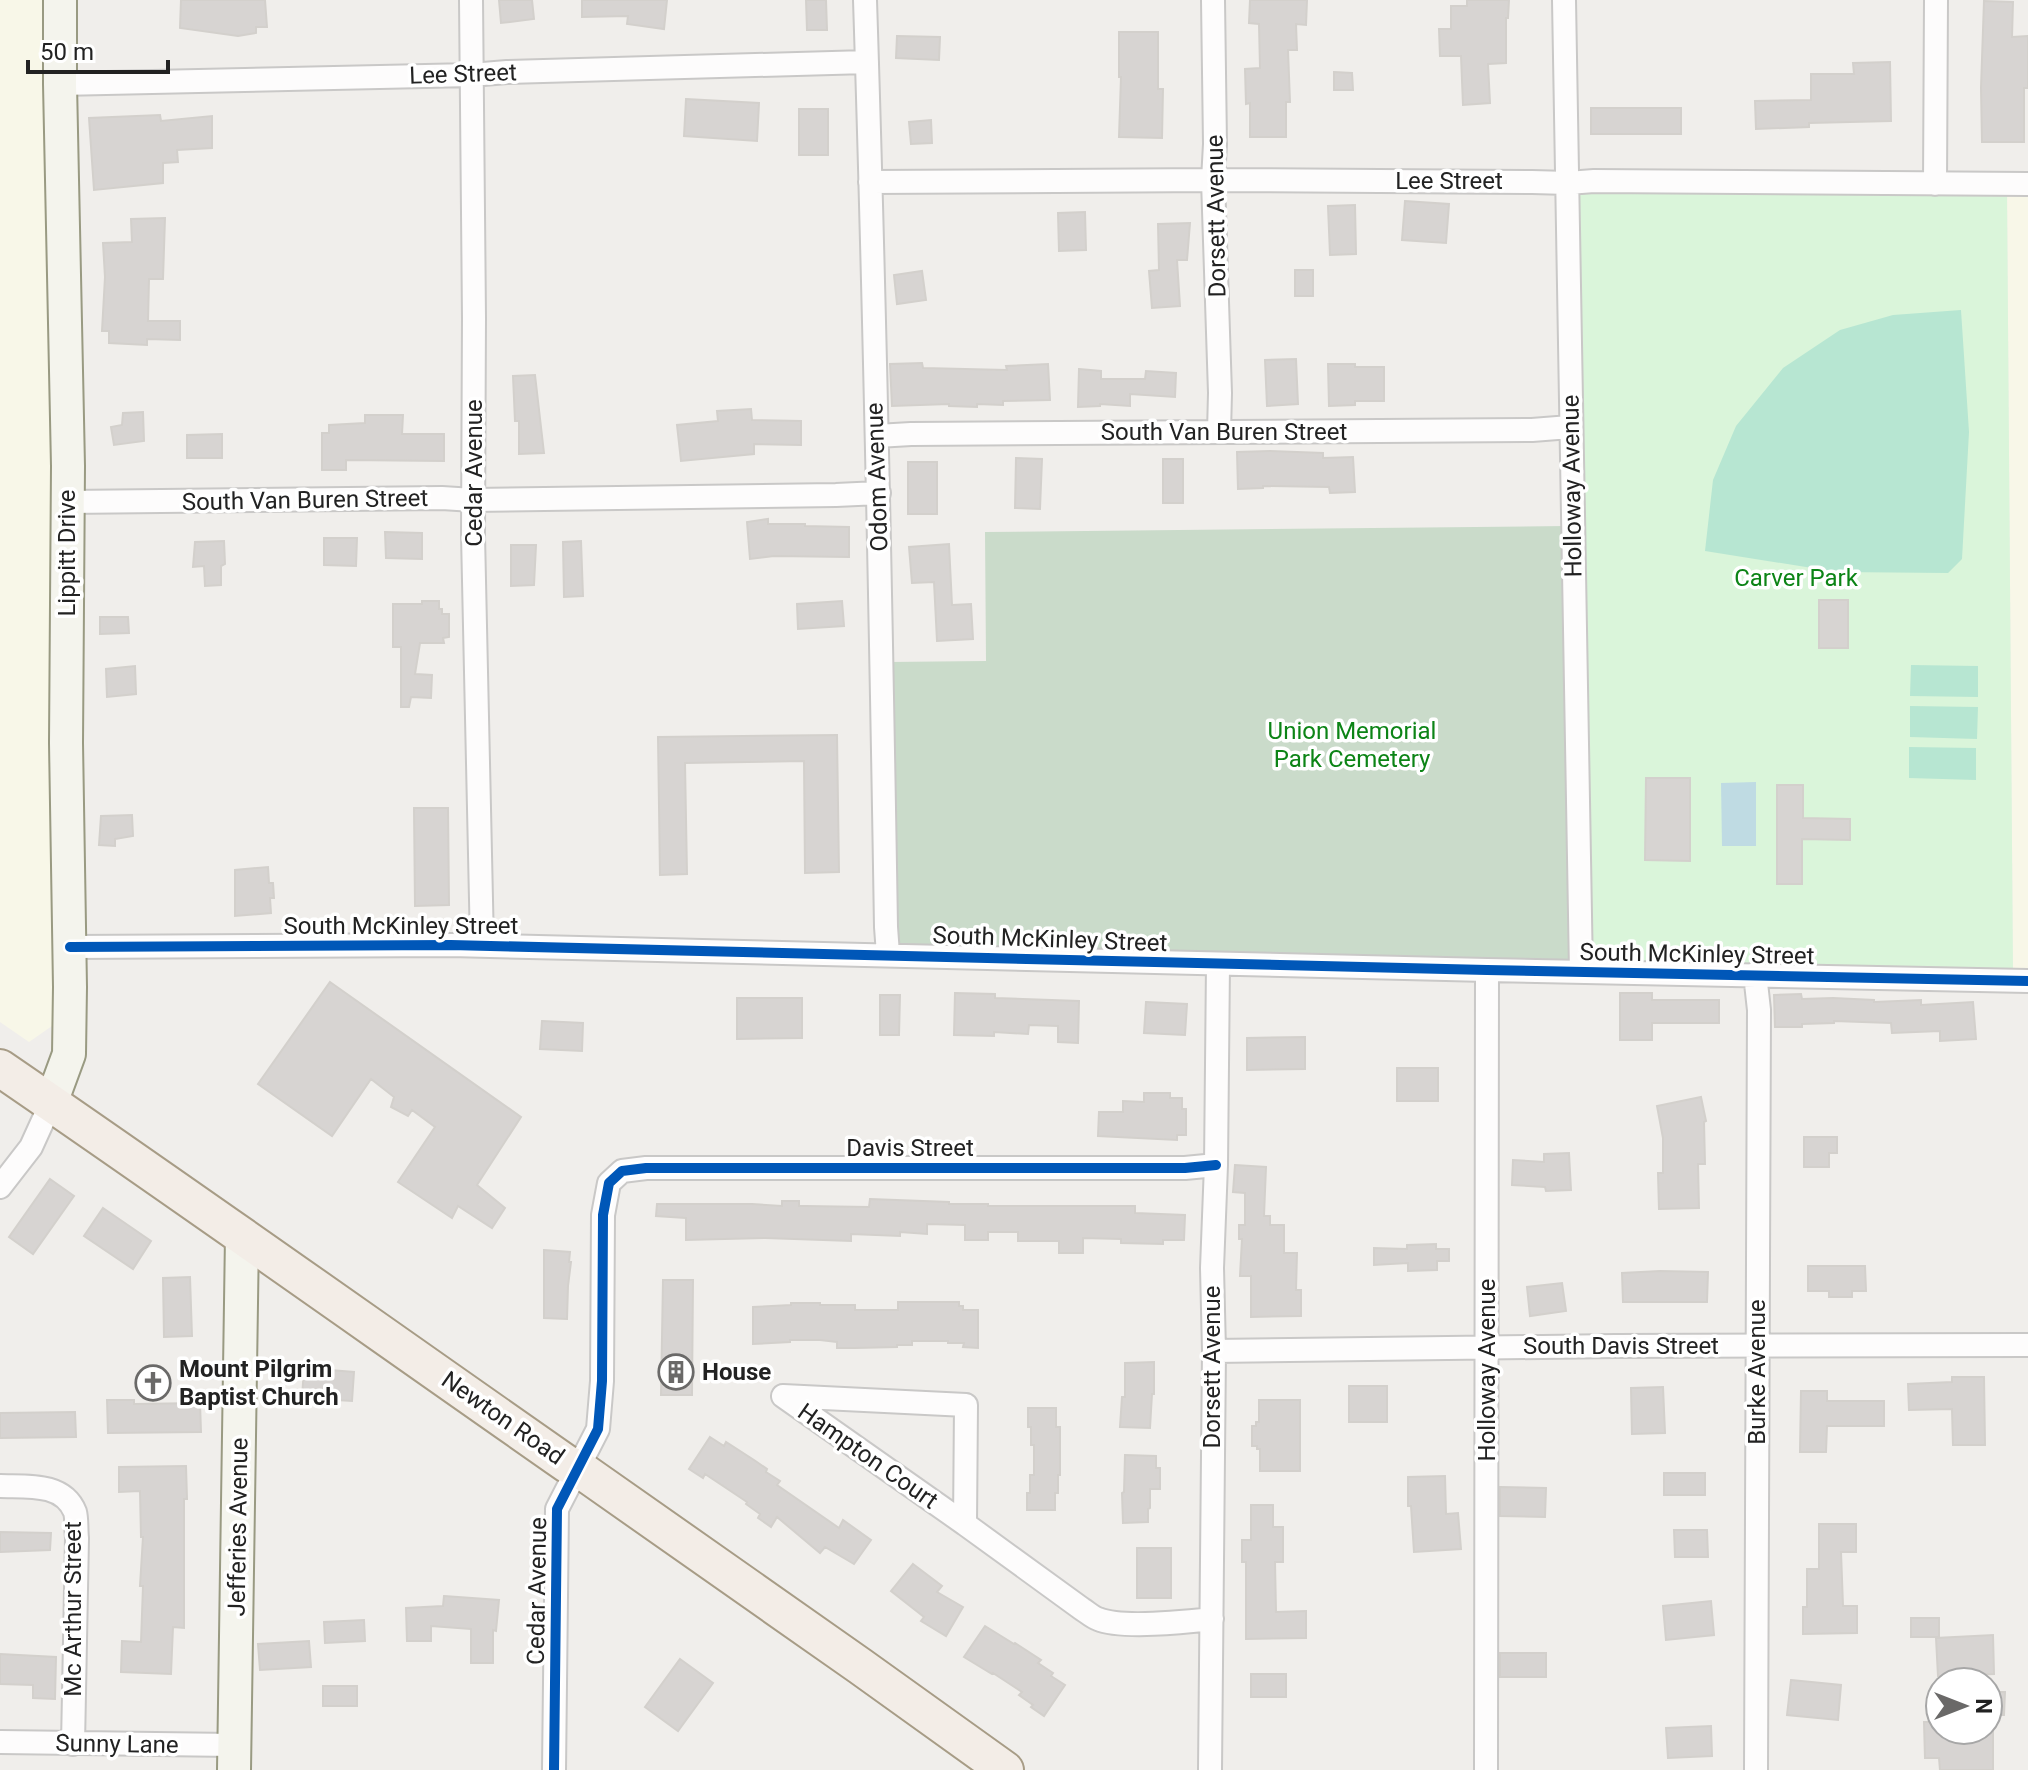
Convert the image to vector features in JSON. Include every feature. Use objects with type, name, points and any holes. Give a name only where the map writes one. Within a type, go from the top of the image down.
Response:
[{"type":"main road","name":"Newton Road","points":[[0,1068],[567,1464],[578,1468],[1005,1770]]},
{"type":"street","name":"Lippitt Drive","points":[[51,1103],[69,1054],[70,947],[60,0]]},
{"type":"street","name":"Cedar Avenue","points":[[471,0],[473,500],[482,945]]},
{"type":"street","name":"Odom Avenue","points":[[865,0],[888,954]]},
{"type":"street","name":"Dorsett Avenue","points":[[1213,0],[1213,180],[1219,432]]},
{"type":"street","name":"Holloway Avenue","points":[[1564,0],[1581,972]]},
{"type":"street","points":[[1935,184],[1936,0]]},
{"type":"street","name":"Lee Street","points":[[60,84],[867,62]]},
{"type":"street","name":"Lee Street","points":[[870,182],[1213,180],[2028,184]]},
{"type":"street","name":"South Van Buren Street","points":[[877,436],[1532,430],[1570,427]]},
{"type":"street","name":"South Van Buren Street","points":[[67,502],[473,500],[879,493]]},
{"type":"street","name":"South McKinley Street","points":[[70,947],[482,945],[2028,981]]},
{"type":"street","name":"Dorsett Avenue","points":[[1210,1770],[1212,1268],[1218,964]]},
{"type":"street","name":"Holloway Avenue","points":[[1486,1770],[1487,970]]},
{"type":"street","name":"Burke Avenue","points":[[1755,974],[1759,1010],[1756,1770]]},
{"type":"street","points":[[0,1187],[31,1147],[51,1103]]},
{"type":"street","name":"Davis Street","points":[[609,1183],[622,1171],[646,1168],[1185,1168],[1216,1165]]},
{"type":"street","name":"Cedar Avenue","points":[[554,1770],[557,1509],[598,1429],[602,1381],[603,1215],[609,1183]]},
{"type":"street","name":"Jefferies Avenue","points":[[234,1758],[242,1236]]},
{"type":"street","name":"South Davis Street","points":[[1214,1351],[2028,1345]]},
{"type":"street","name":"Hampton Court","points":[[965,1524],[966,1405],[783,1396],[1099,1620],[1168,1624],[1212,1619]]},
{"type":"street","name":"Mc Arthur Street","points":[[0,1486],[38,1487],[62,1494],[75,1512],[73,1744]]},
{"type":"street","name":"Sunny Lane","points":[[0,1742],[73,1744],[234,1758]]},
{"type":"shaded area","points":[[0,0],[52,0],[52,1026],[29,1042],[0,1022]]},
{"type":"shaded area","points":[[2007,190],[2028,190],[2028,974],[2013,974]]},
{"type":"green space","name":"Carver Park","points":[[1575,190],[2007,190],[2013,974],[1587,966]]},
{"type":"green space","points":[[1961,310],[1969,432],[1962,559],[1948,573],[1837,572],[1705,551],[1713,480],[1736,426],[1783,368],[1840,330],[1893,315]]},
{"type":"green space","name":"Union Memorial Park Cemetery","points":[[1566,526],[1573,966],[893,949],[888,662],[986,661],[985,532]]},
{"type":"green space","points":[[1911,665],[1978,666],[1978,697],[1910,696]]},
{"type":"green space","points":[[1910,706],[1978,707],[1977,739],[1910,737]]},
{"type":"green space","points":[[1909,747],[1976,748],[1976,780],[1909,778]]},
{"type":"water","points":[[1756,782],[1756,846],[1722,846],[1721,783]]},
{"type":"building","points":[[181,0],[265,0],[267,27],[256,27],[256,33],[238,36],[180,28]]},
{"type":"building","points":[[499,0],[532,0],[534,19],[501,23]]},
{"type":"building","points":[[582,0],[667,0],[664,29],[627,24],[628,16],[582,17]]},
{"type":"building","points":[[806,0],[826,0],[827,30],[807,30]]},
{"type":"building","points":[[1250,0],[1307,0],[1306,25],[1296,24],[1297,50],[1288,50],[1290,102],[1286,102],[1286,137],[1250,137],[1250,103],[1246,104],[1245,69],[1260,68],[1259,24],[1249,23]]},
{"type":"building","points":[[1467,0],[1509,0],[1506,63],[1488,64],[1490,103],[1463,105],[1461,56],[1440,56],[1439,29],[1451,29],[1451,6],[1467,6]]},
{"type":"building","points":[[1984,1],[2013,2],[2012,37],[2028,36],[2024,142],[1982,142]]},
{"type":"building","points":[[1119,32],[1158,32],[1158,89],[1163,89],[1162,138],[1119,137]]},
{"type":"building","points":[[897,36],[940,37],[939,60],[896,58]]},
{"type":"building","points":[[1890,62],[1891,121],[1809,123],[1809,127],[1756,129],[1755,101],[1811,100],[1811,74],[1854,74],[1853,63]]},
{"type":"building","points":[[1334,72],[1352,73],[1353,90],[1334,90]]},
{"type":"building","points":[[686,99],[759,103],[757,141],[684,136]]},
{"type":"building","points":[[1591,108],[1681,108],[1681,134],[1591,134]]},
{"type":"building","points":[[799,109],[828,109],[828,155],[799,155]]},
{"type":"building","points":[[160,115],[161,121],[212,116],[212,148],[177,150],[178,162],[163,163],[163,183],[94,190],[89,118]]},
{"type":"building","points":[[931,120],[932,143],[911,144],[909,122]]},
{"type":"building","points":[[1405,201],[1449,204],[1446,243],[1402,240]]},
{"type":"building","points":[[1355,205],[1356,254],[1330,255],[1328,206]]},
{"type":"building","points":[[1085,212],[1086,250],[1059,251],[1058,213]]},
{"type":"building","points":[[165,218],[163,279],[149,279],[148,321],[180,321],[180,340],[147,339],[147,345],[109,343],[109,331],[102,331],[103,243],[132,242],[131,219]]},
{"type":"building","points":[[1190,223],[1187,260],[1177,260],[1180,306],[1152,308],[1149,271],[1159,270],[1158,224]]},
{"type":"building","points":[[1295,270],[1313,270],[1313,296],[1295,296]]},
{"type":"building","points":[[922,271],[926,300],[897,304],[894,275]]},
{"type":"building","points":[[1296,359],[1298,404],[1267,406],[1265,360]]},
{"type":"building","points":[[922,363],[923,368],[1007,370],[1006,366],[1048,364],[1050,400],[1003,401],[1003,405],[977,404],[977,407],[949,404],[892,406],[890,364]]},
{"type":"building","points":[[1328,364],[1384,367],[1384,401],[1355,401],[1355,405],[1329,406]]},
{"type":"building","points":[[1079,369],[1101,371],[1101,379],[1145,379],[1146,371],[1176,373],[1175,397],[1130,394],[1130,406],[1100,404],[1078,407]]},
{"type":"building","points":[[535,375],[544,453],[519,454],[519,421],[515,421],[513,376]]},
{"type":"building","points":[[751,409],[752,420],[801,421],[801,445],[754,444],[754,454],[681,461],[677,425],[718,421],[717,411]]},
{"type":"building","points":[[143,412],[144,441],[114,445],[111,427],[122,425],[123,413]]},
{"type":"building","points":[[365,415],[403,415],[402,434],[444,434],[444,461],[346,460],[346,470],[322,470],[322,433],[329,433],[329,425],[365,423]]},
{"type":"building","points":[[222,434],[222,458],[187,458],[187,435]]},
{"type":"building","points":[[1237,452],[1323,453],[1323,458],[1353,457],[1355,492],[1330,493],[1329,487],[1263,486],[1238,489]]},
{"type":"building","points":[[1016,458],[1042,459],[1040,509],[1015,508]]},
{"type":"building","points":[[1163,459],[1183,459],[1183,503],[1163,503]]},
{"type":"building","points":[[908,462],[937,462],[937,514],[908,514]]},
{"type":"building","points":[[768,519],[768,524],[849,527],[849,557],[774,556],[750,559],[747,522]]},
{"type":"building","points":[[385,532],[422,533],[422,559],[386,558]]},
{"type":"building","points":[[324,538],[357,538],[356,566],[324,565]]},
{"type":"building","points":[[224,541],[225,564],[221,566],[221,585],[205,586],[204,566],[193,567],[195,542]]},
{"type":"building","points":[[581,541],[583,596],[564,597],[563,542]]},
{"type":"building","points":[[949,544],[952,605],[971,604],[973,639],[937,641],[934,582],[912,583],[909,547]]},
{"type":"building","points":[[511,545],[536,545],[534,585],[511,586]]},
{"type":"building","points":[[1819,600],[1848,600],[1848,648],[1819,648]]},
{"type":"building","points":[[422,601],[439,601],[442,614],[449,614],[449,637],[443,638],[444,643],[420,643],[415,674],[432,675],[431,698],[411,697],[409,707],[401,707],[401,647],[393,647],[393,604],[422,604]]},
{"type":"building","points":[[842,601],[844,626],[798,629],[797,604]]},
{"type":"building","points":[[100,617],[128,617],[129,633],[100,634]]},
{"type":"building","points":[[135,666],[136,694],[107,697],[106,669]]},
{"type":"building","points":[[837,735],[839,872],[805,873],[804,761],[685,763],[687,874],[660,875],[658,737]]},
{"type":"building","points":[[1646,778],[1690,778],[1690,861],[1645,860]]},
{"type":"building","points":[[1777,785],[1803,785],[1803,818],[1850,819],[1850,840],[1802,839],[1802,884],[1777,884]]},
{"type":"building","points":[[414,808],[448,808],[449,905],[415,906]]},
{"type":"building","points":[[132,815],[133,836],[115,839],[115,846],[99,845],[101,816]]},
{"type":"building","points":[[268,867],[274,898],[270,898],[271,913],[235,916],[235,870]]},
{"type":"building","points":[[330,982],[521,1117],[477,1185],[505,1208],[492,1228],[458,1206],[452,1218],[398,1182],[435,1127],[412,1110],[408,1116],[391,1107],[394,1097],[371,1079],[332,1136],[258,1084]]},
{"type":"building","points":[[955,993],[995,994],[995,998],[1079,1001],[1078,1043],[1058,1042],[1058,1026],[1029,1025],[1028,1034],[994,1032],[994,1036],[954,1035]]},
{"type":"building","points":[[1620,993],[1652,993],[1652,1000],[1719,1000],[1719,1023],[1652,1023],[1652,1040],[1620,1040]]},
{"type":"building","points":[[1801,994],[1802,999],[1921,1000],[1921,1005],[1973,1002],[1976,1039],[1940,1041],[1940,1031],[1892,1033],[1891,1023],[1834,1021],[1802,1024],[1802,1027],[1775,1027],[1774,995]]},
{"type":"building","points":[[880,995],[900,995],[899,1035],[880,1035]]},
{"type":"building","points":[[737,998],[802,998],[802,1038],[737,1039]]},
{"type":"building","points":[[1146,1002],[1187,1004],[1185,1035],[1144,1033]]},
{"type":"building","points":[[542,1021],[583,1023],[582,1051],[540,1049]]},
{"type":"building","points":[[1305,1037],[1305,1069],[1247,1070],[1247,1038]]},
{"type":"building","points":[[1397,1068],[1438,1068],[1438,1101],[1397,1101]]},
{"type":"building","points":[[1144,1093],[1170,1093],[1170,1098],[1182,1098],[1182,1109],[1186,1109],[1186,1135],[1177,1135],[1177,1140],[1098,1136],[1099,1112],[1123,1112],[1123,1101],[1144,1102]]},
{"type":"building","points":[[1701,1097],[1706,1121],[1705,1164],[1698,1164],[1699,1208],[1659,1209],[1658,1173],[1663,1173],[1663,1138],[1657,1106]]},
{"type":"building","points":[[1804,1137],[1837,1137],[1837,1153],[1829,1153],[1829,1167],[1804,1167]]},
{"type":"building","points":[[1569,1153],[1571,1190],[1546,1191],[1545,1187],[1512,1185],[1513,1160],[1544,1162],[1544,1154]]},
{"type":"building","points":[[1235,1165],[1266,1167],[1264,1216],[1270,1216],[1270,1225],[1284,1225],[1284,1253],[1297,1253],[1296,1290],[1301,1290],[1301,1316],[1251,1317],[1251,1276],[1240,1276],[1242,1239],[1239,1239],[1239,1225],[1245,1225],[1245,1193],[1233,1192]]},
{"type":"building","points":[[50,1179],[74,1196],[33,1254],[9,1237]]},
{"type":"building","points":[[870,1199],[988,1206],[1135,1206],[1135,1213],[1185,1215],[1184,1240],[1163,1240],[1163,1244],[1083,1238],[1083,1253],[1059,1253],[1059,1241],[1018,1241],[1018,1232],[988,1232],[988,1240],[965,1240],[965,1225],[927,1224],[927,1234],[851,1234],[851,1241],[765,1238],[686,1240],[686,1218],[656,1216],[657,1204],[782,1206],[782,1201],[799,1201],[799,1206],[869,1207]]},
{"type":"building","points":[[103,1208],[151,1241],[133,1269],[84,1236]]},
{"type":"building","points":[[1436,1244],[1436,1249],[1449,1249],[1449,1261],[1437,1261],[1437,1270],[1408,1271],[1408,1263],[1374,1265],[1374,1248],[1407,1249],[1407,1245]]},
{"type":"building","points":[[544,1250],[570,1252],[567,1319],[544,1318]]},
{"type":"building","points":[[1808,1266],[1865,1266],[1866,1291],[1852,1291],[1852,1297],[1829,1297],[1829,1291],[1808,1291]]},
{"type":"building","points":[[1708,1272],[1707,1302],[1623,1302],[1622,1273]]},
{"type":"building","points":[[190,1277],[192,1336],[164,1337],[163,1278]]},
{"type":"building","points":[[663,1280],[693,1280],[692,1395],[661,1395]]},
{"type":"building","points":[[1562,1283],[1566,1311],[1530,1316],[1527,1287]]},
{"type":"building","points":[[898,1302],[959,1302],[963,1310],[978,1310],[978,1348],[963,1347],[964,1343],[948,1341],[912,1341],[912,1345],[897,1347],[855,1348],[837,1348],[837,1342],[820,1340],[753,1344],[753,1307],[820,1303],[855,1305],[855,1310],[898,1310]]},
{"type":"building","points":[[1154,1362],[1150,1428],[1120,1427],[1122,1397],[1125,1397],[1125,1363]]},
{"type":"building","points":[[304,1368],[354,1372],[352,1401],[302,1398]]},
{"type":"building","points":[[1952,1377],[1984,1377],[1985,1445],[1953,1445],[1952,1409],[1909,1410],[1908,1384],[1952,1382]]},
{"type":"building","points":[[1349,1386],[1387,1386],[1387,1422],[1349,1422]]},
{"type":"building","points":[[1663,1387],[1665,1433],[1632,1434],[1631,1388]]},
{"type":"building","points":[[1801,1391],[1827,1391],[1827,1401],[1884,1401],[1884,1426],[1827,1426],[1826,1452],[1800,1452]]},
{"type":"building","points":[[107,1400],[134,1400],[134,1404],[200,1403],[201,1432],[108,1433]]},
{"type":"building","points":[[1259,1400],[1300,1400],[1300,1471],[1260,1471],[1260,1449],[1252,1446],[1252,1426],[1259,1422]]},
{"type":"building","points":[[1028,1408],[1056,1408],[1056,1427],[1060,1427],[1060,1475],[1058,1493],[1055,1493],[1055,1510],[1027,1510],[1030,1475],[1034,1475],[1034,1445],[1031,1445],[1031,1427],[1028,1427]]},
{"type":"building","points":[[75,1412],[76,1437],[0,1438],[0,1413]]},
{"type":"building","points":[[710,1437],[724,1446],[726,1442],[767,1469],[766,1472],[780,1481],[777,1485],[839,1528],[843,1520],[871,1540],[854,1564],[825,1547],[820,1553],[777,1517],[771,1527],[758,1518],[760,1514],[747,1502],[705,1474],[703,1478],[689,1469]]},
{"type":"building","points":[[1125,1455],[1156,1456],[1156,1468],[1160,1468],[1160,1489],[1150,1489],[1148,1522],[1123,1523]]},
{"type":"building","points":[[186,1466],[184,1628],[173,1627],[171,1674],[121,1672],[122,1641],[141,1642],[143,1537],[140,1491],[119,1492],[119,1467]]},
{"type":"building","points":[[1664,1473],[1705,1473],[1705,1495],[1664,1495]]},
{"type":"building","points":[[1445,1476],[1446,1514],[1458,1513],[1461,1549],[1414,1552],[1408,1477]]},
{"type":"building","points":[[1500,1487],[1546,1488],[1545,1517],[1500,1516]]},
{"type":"building","points":[[1251,1505],[1273,1505],[1273,1527],[1283,1527],[1283,1562],[1275,1562],[1276,1612],[1306,1611],[1306,1638],[1246,1639],[1246,1562],[1242,1562],[1242,1540],[1251,1540]]},
{"type":"building","points":[[1819,1524],[1856,1524],[1856,1552],[1841,1552],[1843,1606],[1857,1606],[1857,1633],[1803,1634],[1807,1569],[1819,1569]]},
{"type":"building","points":[[1674,1530],[1707,1530],[1708,1557],[1675,1557]]},
{"type":"building","points":[[0,1532],[51,1533],[50,1550],[0,1552]]},
{"type":"building","points":[[1137,1548],[1171,1548],[1171,1598],[1137,1598]]},
{"type":"building","points":[[913,1564],[942,1586],[937,1592],[963,1607],[946,1636],[921,1621],[924,1617],[891,1591]]},
{"type":"building","points":[[444,1596],[499,1600],[496,1631],[493,1630],[493,1663],[471,1663],[471,1629],[431,1626],[431,1641],[407,1641],[406,1608],[443,1606]]},
{"type":"building","points":[[1711,1601],[1714,1635],[1666,1640],[1663,1606]]},
{"type":"building","points":[[1911,1618],[1939,1618],[1939,1637],[1911,1637]]},
{"type":"building","points":[[364,1620],[365,1641],[325,1643],[324,1622]]},
{"type":"building","points":[[985,1626],[1041,1660],[1038,1663],[1065,1685],[1044,1716],[1019,1695],[1022,1692],[964,1657]]},
{"type":"building","points":[[1993,1635],[1994,1666],[1937,1666],[1936,1638]]},
{"type":"building","points":[[309,1641],[311,1667],[260,1670],[258,1644]]},
{"type":"building","points":[[1500,1653],[1546,1653],[1546,1677],[1500,1677]]},
{"type":"building","points":[[0,1654],[56,1657],[55,1699],[33,1698],[33,1685],[0,1684]]},
{"type":"building","points":[[680,1659],[713,1683],[678,1731],[645,1707]]},
{"type":"building","points":[[1251,1674],[1286,1674],[1286,1697],[1251,1697]]},
{"type":"building","points":[[1791,1680],[1841,1685],[1838,1720],[1787,1715]]},
{"type":"building","points":[[323,1686],[357,1686],[357,1706],[323,1706]]},
{"type":"building","points":[[1711,1726],[1712,1756],[1668,1758],[1666,1728]]},
{"type":"building","points":[[1925,1746],[1993,1746],[1993,1770],[1940,1770],[1939,1758],[1925,1758]]},
{"type":"cycle path","points":[[70,947],[451,945],[2028,981]]},
{"type":"cycle path","points":[[554,1770],[557,1509],[598,1429],[602,1381],[603,1215],[609,1183],[622,1171],[646,1168],[1185,1168],[1216,1165]]},
{"type":"place","name":"House","points":[[676,1372]]},
{"type":"place","name":"Mount Pilgrim Baptist Church","points":[[153,1383]]}]
